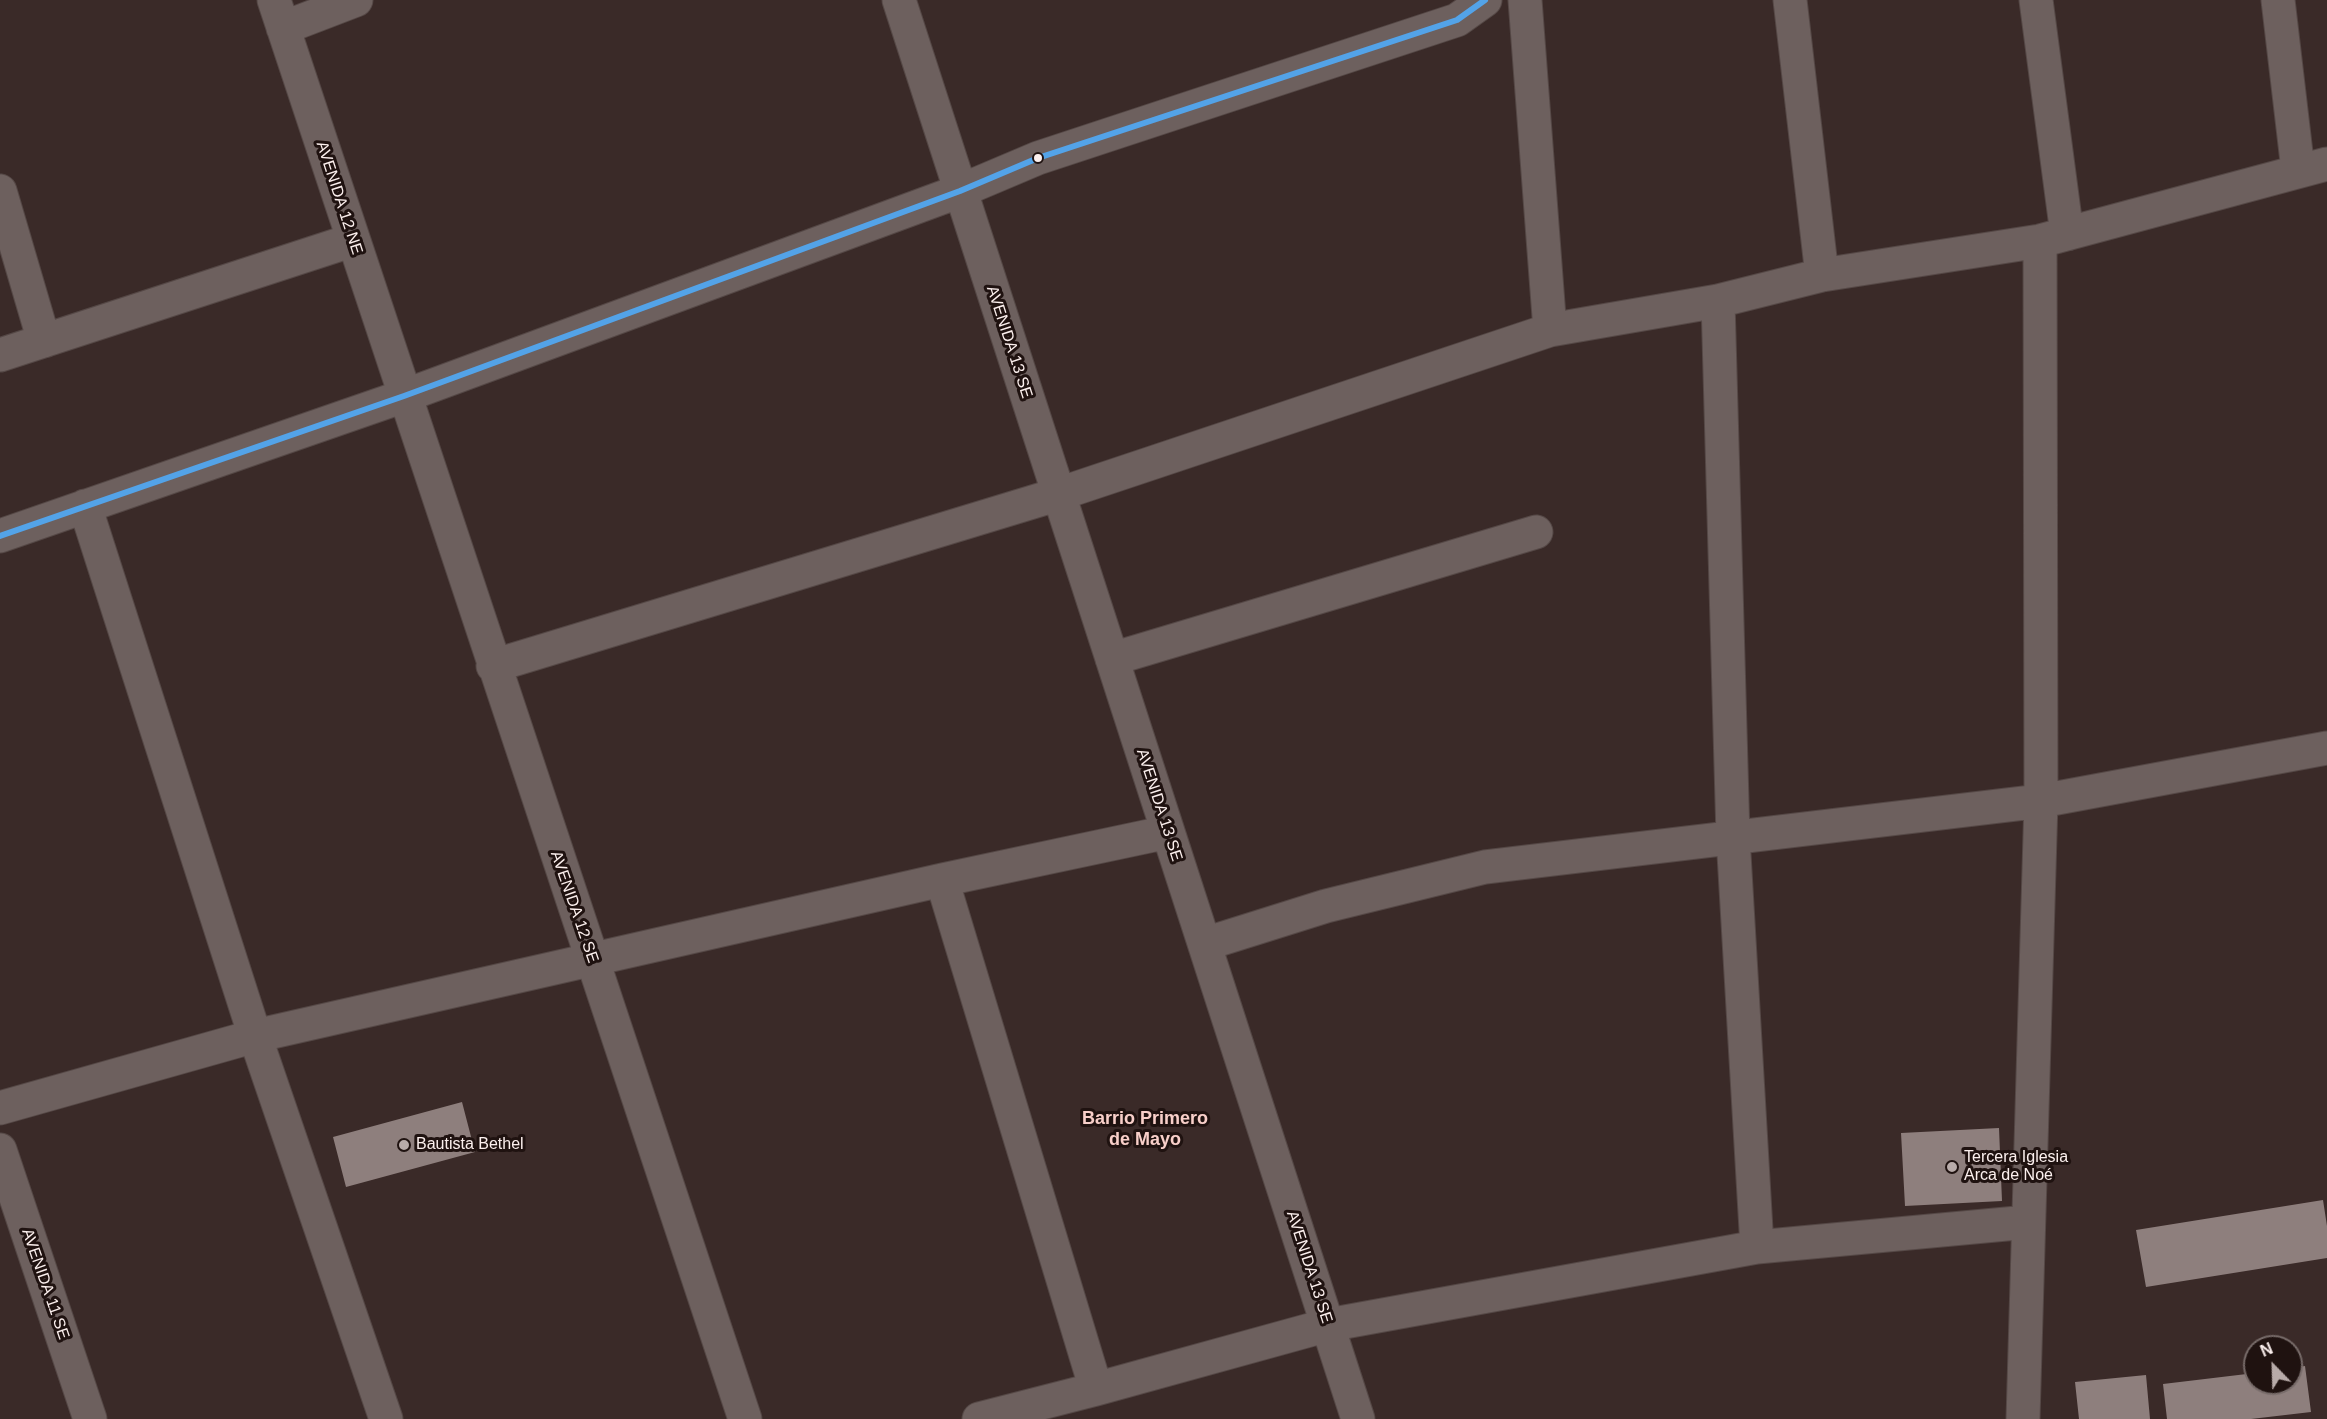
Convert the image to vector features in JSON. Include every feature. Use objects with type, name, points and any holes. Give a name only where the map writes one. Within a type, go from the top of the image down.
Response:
[{"type":"street","points":[[278,14],[356,0]]},
{"type":"street","name":"AVENIDA 13 SE","points":[[898,0],[1359,1419]]},
{"type":"street","points":[[0,536],[404,396],[960,191],[1038,158],[1458,20],[1485,0]]},
{"type":"street","points":[[1525,0],[1550,330]]},
{"type":"street","points":[[1790,0],[1822,275]]},
{"type":"street","points":[[2023,1419],[2054,237],[2036,0]]},
{"type":"street","points":[[493,666],[1059,494],[1550,330],[1718,301],[1822,275],[2054,237],[2312,167],[2278,0]]},
{"type":"street","name":"AVENIDA 12 NE","points":[[278,14],[404,396]]},
{"type":"street","points":[[0,192],[44,341]]},
{"type":"street","points":[[0,355],[353,240]]},
{"type":"street","points":[[1718,301],[1733,837],[1757,1247]]},
{"type":"street","name":"AVENIDA 12 SE","points":[[404,396],[745,1419]]},
{"type":"street","points":[[85,506],[255,1036],[386,1419]]},
{"type":"street","points":[[1112,659],[1536,532]]},
{"type":"street","points":[[1205,944],[1326,906],[1485,867],[2041,801],[2327,748]]},
{"type":"street","points":[[0,1108],[255,1036],[942,880],[1168,832]]},
{"type":"street","points":[[942,880],[1096,1389]]},
{"type":"street","name":"AVENIDA 11 SE","points":[[0,1150],[90,1419]]},
{"type":"street","points":[[979,1419],[1328,1325],[1757,1247],[2028,1222]]},
{"type":"building","name":"Bautista Bethel","points":[[462,1102],[475,1152],[346,1187],[333,1137]]},
{"type":"building","name":"Tercera Iglesia Arca de Noé","points":[[1999,1128],[2002,1201],[1905,1206],[1901,1133]]},
{"type":"building","points":[[2323,1200],[2327,1226],[2327,1258],[2146,1287],[2136,1230]]},
{"type":"building","points":[[2303,1366],[2305,1366],[2311,1412],[2251,1419],[2167,1419],[2163,1384],[2243,1374],[2243,1395],[2303,1395]]},
{"type":"building","points":[[2146,1375],[2150,1419],[2079,1419],[2075,1382]]},
{"type":"transit line","points":[[0,536],[404,396],[960,191],[1038,158],[1457,20],[1485,0]]},
{"type":"place","name":"Bautista Bethel","points":[[404,1145]]},
{"type":"place","name":"Tercera Iglesia Arca de Noé","points":[[1952,1167]]},
{"type":"district","name":"Barrio Primero de Mayo","points":[[1145,1129]]}]
